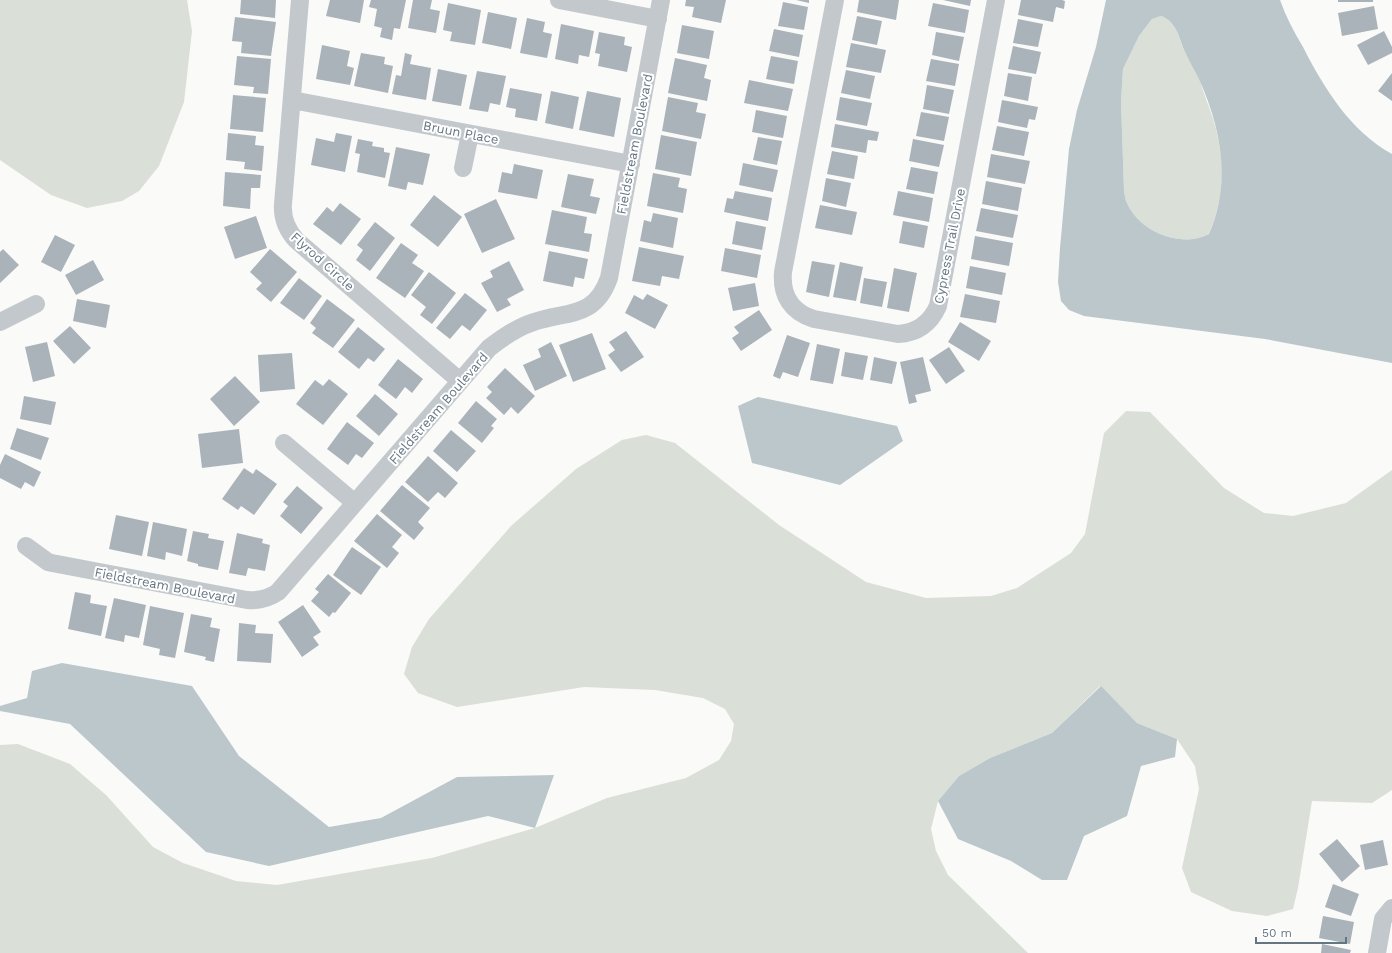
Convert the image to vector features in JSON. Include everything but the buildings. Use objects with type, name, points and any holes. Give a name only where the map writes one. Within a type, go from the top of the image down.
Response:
[{"type":"street","name":"Flyrod Circle","points":[[300,0],[283,212],[284,221],[296,240],[460,381]]},
{"type":"street","points":[[559,0],[658,19]]},
{"type":"street","name":"Fieldstream Boulevard","points":[[26,546],[48,562],[52,563],[247,600],[256,600],[269,597],[282,588],[486,352],[508,334],[524,326],[537,321],[579,311],[590,306],[597,300],[605,289],[609,278],[662,0]]},
{"type":"street","name":"Cypress Trail Drive","points":[[835,0],[783,272],[783,286],[790,303],[796,310],[804,315],[814,319],[898,334],[910,333],[923,327],[933,316],[938,306],[996,0]]},
{"type":"street","name":"Bruun Place","points":[[292,100],[631,164]]},
{"type":"street","points":[[463,168],[470,134]]},
{"type":"street","points":[[0,322],[36,304]]},
{"type":"street","points":[[284,443],[355,503]]},
{"type":"street","points":[[1377,953],[1383,919],[1392,908]]},
{"type":"shaded area","points":[[0,0],[187,0],[192,31],[184,102],[159,166],[139,191],[122,201],[87,208],[51,195],[0,160]]},
{"type":"shaded area","points":[[1106,0],[1280,0],[1290,24],[1329,93],[1351,121],[1363,133],[1392,154],[1392,363],[1265,339],[1084,316],[1069,310],[1061,301],[1058,282],[1069,149],[1077,110],[1096,47]],"holes":[[[1161,16],[1171,22],[1177,31],[1185,52],[1206,96],[1213,115],[1221,155],[1222,175],[1216,214],[1209,234],[1194,239],[1164,236],[1146,226],[1138,220],[1132,212],[1126,202],[1124,191],[1121,101],[1123,69],[1139,36],[1152,19]]]},
{"type":"shaded area","points":[[1161,16],[1171,21],[1174,25],[1185,52],[1198,76],[1212,116],[1220,150],[1222,183],[1220,200],[1209,234],[1194,239],[1164,236],[1146,226],[1138,220],[1132,212],[1126,202],[1124,191],[1121,101],[1123,69],[1139,36],[1152,19]]},
{"type":"shaded area","points":[[758,397],[897,426],[903,441],[840,485],[752,463],[738,406]]},
{"type":"shaded area","points":[[1126,411],[1150,412],[1224,488],[1264,513],[1293,516],[1346,503],[1392,470],[1392,790],[1372,803],[1312,801],[1298,888],[1293,909],[1267,916],[1232,911],[1191,892],[1182,868],[1199,789],[1195,766],[1177,739],[1137,723],[1100,686],[1052,733],[990,758],[959,776],[938,801],[931,829],[936,851],[948,875],[1028,953],[0,953],[0,745],[18,744],[70,764],[106,795],[153,847],[183,863],[236,881],[277,885],[432,858],[535,828],[607,798],[686,778],[719,760],[731,741],[734,724],[725,709],[703,698],[655,690],[584,687],[457,707],[418,693],[404,674],[412,647],[429,619],[511,526],[576,469],[622,440],[646,435],[675,443],[779,525],[866,582],[926,598],[991,596],[1017,588],[1071,553],[1085,534],[1104,433]]},
{"type":"shaded area","points":[[62,663],[192,686],[239,756],[329,827],[381,818],[457,777],[554,775],[535,828],[488,816],[269,866],[206,852],[70,724],[0,711],[0,706],[27,698],[32,671]]},
{"type":"shaded area","points":[[1101,686],[1137,723],[1177,739],[1175,757],[1141,766],[1127,816],[1084,836],[1067,880],[1042,880],[1011,861],[958,839],[938,801],[959,776],[990,758],[1052,733]]}]
